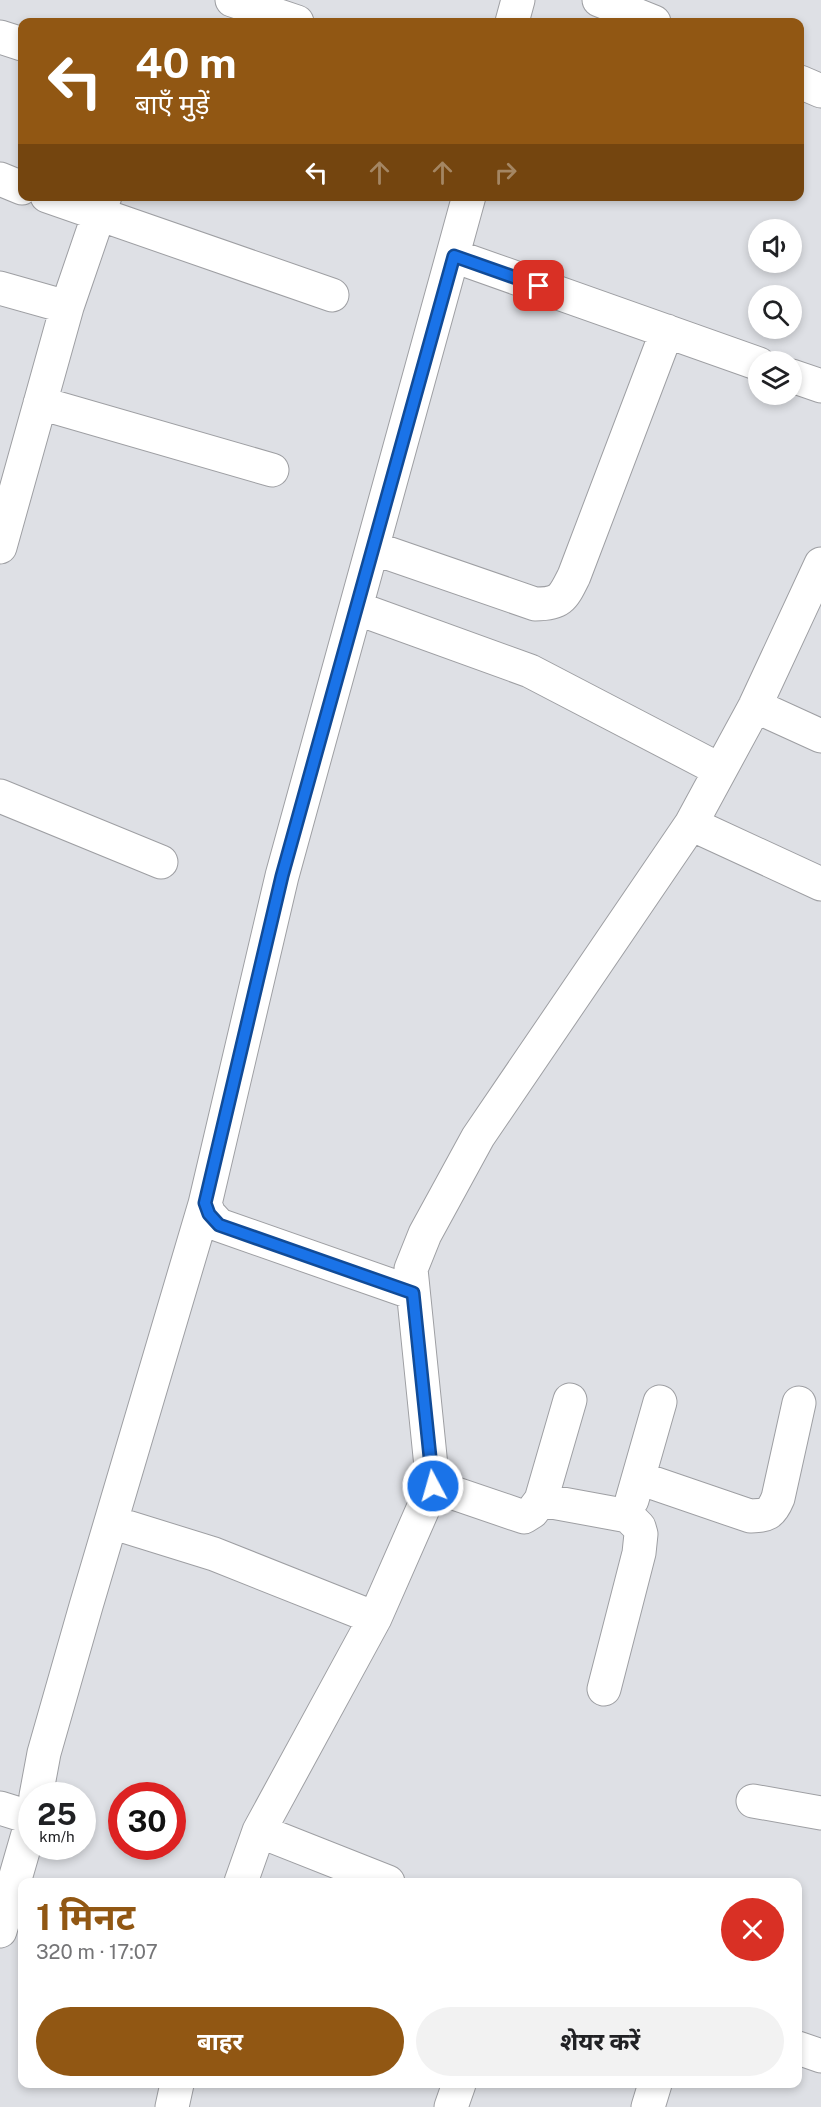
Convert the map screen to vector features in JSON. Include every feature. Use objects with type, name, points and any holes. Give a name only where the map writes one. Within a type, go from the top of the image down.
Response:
[{"type":"street","points":[[232,0],[285,18]]},
{"type":"street","points":[[513,18],[518,0]]},
{"type":"street","points":[[599,0],[644,18]]},
{"type":"street","points":[[0,37],[18,43]]},
{"type":"street","points":[[804,84],[821,91]]},
{"type":"street","points":[[0,179],[18,186]]},
{"type":"street","points":[[74,201],[102,206],[332,295]]},
{"type":"street","points":[[39,1782],[44,1753],[205,1203],[282,876],[468,201]]},
{"type":"street","points":[[2,536],[67,307],[102,206]]},
{"type":"street","points":[[454,256],[748,360]]},
{"type":"street","points":[[0,288],[67,307]]},
{"type":"street","points":[[373,548],[535,604],[553,604],[563,597],[574,576],[667,331]]},
{"type":"street","points":[[802,379],[821,386]]},
{"type":"street","points":[[40,403],[272,470]]},
{"type":"street","points":[[242,1878],[259,1831],[375,1618],[433,1486],[411,1269],[425,1234],[478,1137],[691,824],[755,706],[821,564]]},
{"type":"street","points":[[356,609],[530,671],[720,770]]},
{"type":"street","points":[[755,706],[821,736]]},
{"type":"street","points":[[0,796],[161,862]]},
{"type":"street","points":[[691,824],[821,884]]},
{"type":"street","points":[[205,1203],[209,1214],[219,1225],[413,1293]]},
{"type":"street","points":[[433,1486],[524,1517],[532,1512],[541,1500],[570,1400]]},
{"type":"street","points":[[628,1516],[660,1402]]},
{"type":"street","points":[[639,1478],[750,1516],[766,1515],[774,1509],[778,1498],[798,1403]]},
{"type":"street","points":[[541,1500],[628,1516],[639,1527],[641,1534],[639,1553],[604,1689]]},
{"type":"street","points":[[111,1522],[214,1554],[375,1618]]},
{"type":"street","points":[[753,1802],[821,1813]]},
{"type":"street","points":[[0,1808],[18,1814]]},
{"type":"street","points":[[259,1831],[378,1878]]},
{"type":"street","points":[[0,1931],[20,1860]]},
{"type":"street","points":[[802,2049],[821,2056]]},
{"type":"street","points":[[172,2107],[176,2088]]},
{"type":"street","points":[[452,2107],[458,2088]]},
{"type":"street","points":[[648,2107],[654,2088]]},
{"type":"route","points":[[433,1486],[413,1293],[219,1225],[209,1214],[205,1203],[282,876],[454,256],[539,286]]}]
